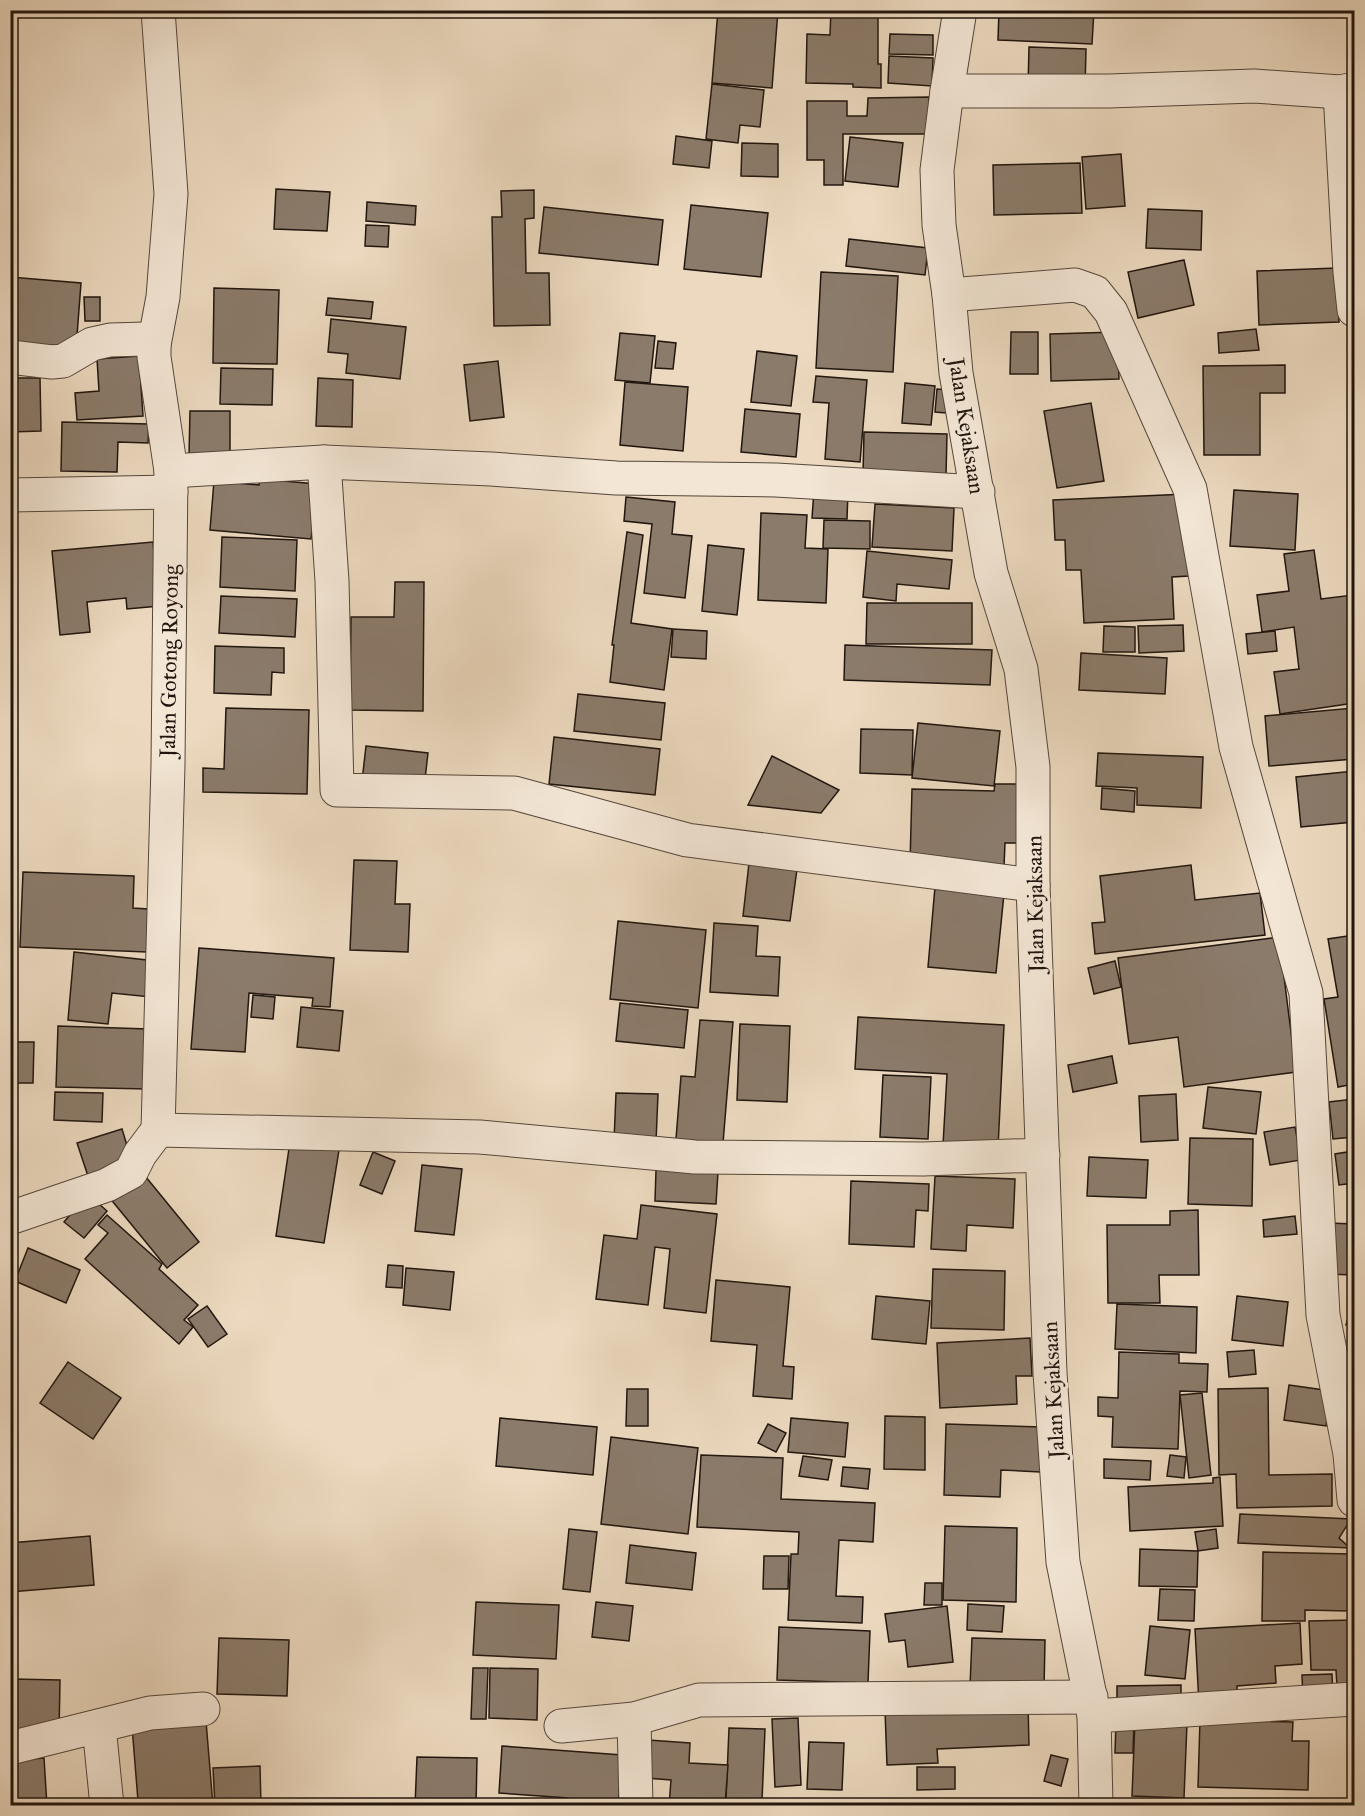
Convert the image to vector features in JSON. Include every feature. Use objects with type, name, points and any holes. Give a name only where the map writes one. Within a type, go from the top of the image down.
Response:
[{"type":"street","name":"Jalan Gotong Royong","points":[[158,10],[171,194],[163,297],[154,345],[171,482],[168,765],[158,1130]]},
{"type":"street","name":"Jalan Kejaksaan","points":[[960,10],[937,170],[939,225],[949,295],[956,373],[991,573],[1021,669],[1032,767],[1050,1373],[1063,1562],[1092,1707],[1096,1806]]},
{"type":"street","points":[[947,91],[1108,91],[1254,86],[1347,90],[1350,272],[1354,310]]},
{"type":"street","points":[[949,295],[1075,285],[1095,292],[1111,312],[1190,489],[1236,747],[1306,993],[1323,1315],[1350,1454],[1354,1500]]},
{"type":"street","points":[[10,357],[52,362],[63,361],[92,344],[110,340],[145,339],[154,345]]},
{"type":"street","points":[[324,462],[332,581],[337,790],[514,794],[687,840],[1034,885]]},
{"type":"street","points":[[10,495],[171,482],[324,462],[491,469],[616,478],[776,480],[978,492]]},
{"type":"street","points":[[10,1218],[107,1185],[131,1172],[140,1154],[158,1130],[480,1137],[695,1157],[923,1159],[1043,1155]]},
{"type":"street","points":[[561,1726],[634,1719],[699,1700],[1092,1707],[1354,1699]]},
{"type":"street","points":[[10,1748],[150,1713],[203,1709]]},
{"type":"street","points":[[634,1719],[636,1806]]},
{"type":"street","points":[[99,1726],[107,1806]]},
{"type":"building","points":[[718,10],[778,10],[772,88],[712,83]]},
{"type":"building","points":[[831,10],[914,10],[914,12],[878,12],[878,64],[881,64],[881,88],[853,87],[853,84],[806,83],[807,34],[830,35]]},
{"type":"building","points":[[999,10],[1094,10],[1092,44],[998,40]]},
{"type":"building","points":[[890,34],[933,35],[933,55],[889,54]]},
{"type":"building","points":[[1029,47],[1086,49],[1085,89],[1028,87]]},
{"type":"building","points":[[889,56],[933,58],[932,86],[888,83]]},
{"type":"building","points":[[712,84],[764,90],[760,127],[740,125],[738,143],[706,139]]},
{"type":"building","points":[[929,97],[929,134],[843,134],[843,185],[824,185],[824,160],[807,160],[807,101],[847,101],[847,116],[867,116],[868,98]]},
{"type":"building","points":[[676,136],[712,141],[709,168],[673,164]]},
{"type":"building","points":[[850,137],[903,143],[898,187],[845,181]]},
{"type":"building","points":[[742,143],[778,144],[778,177],[741,176]]},
{"type":"building","points":[[1121,154],[1125,206],[1086,209],[1082,157]]},
{"type":"building","points":[[1080,163],[1082,213],[994,215],[993,165]]},
{"type":"building","points":[[276,189],[330,192],[327,231],[274,229]]},
{"type":"building","points":[[534,190],[534,218],[525,219],[526,273],[549,273],[550,325],[494,326],[492,217],[502,217],[501,191]]},
{"type":"building","points":[[367,202],[416,206],[415,225],[366,221]]},
{"type":"building","points":[[691,205],[768,213],[761,277],[684,269]]},
{"type":"building","points":[[544,207],[663,220],[658,265],[539,253]]},
{"type":"building","points":[[1148,209],[1202,211],[1201,250],[1146,248]]},
{"type":"building","points":[[366,225],[389,226],[388,247],[365,246]]},
{"type":"building","points":[[849,239],[928,248],[925,275],[846,266]]},
{"type":"building","points":[[1184,260],[1194,305],[1138,318],[1128,272]]},
{"type":"building","points":[[1337,268],[1339,322],[1259,325],[1257,271]]},
{"type":"building","points":[[821,272],[898,276],[893,372],[816,368]]},
{"type":"building","points":[[10,277],[81,283],[76,349],[10,343]]},
{"type":"building","points":[[214,288],[279,290],[277,364],[213,363]]},
{"type":"building","points":[[84,297],[100,297],[100,321],[85,321]]},
{"type":"building","points":[[328,298],[373,302],[371,319],[326,315]]},
{"type":"building","points":[[331,319],[406,327],[400,379],[346,373],[348,354],[328,352]]},
{"type":"building","points":[[1256,329],[1259,350],[1219,353],[1218,333]]},
{"type":"building","points":[[1011,332],[1038,332],[1038,374],[1010,374]]},
{"type":"building","points":[[1117,332],[1119,379],[1051,381],[1050,334]]},
{"type":"building","points":[[620,333],[655,336],[650,383],[615,380]]},
{"type":"building","points":[[658,341],[676,343],[673,369],[655,368]]},
{"type":"building","points":[[757,351],[797,356],[791,406],[751,402]]},
{"type":"building","points":[[139,356],[143,416],[77,420],[75,393],[99,391],[97,359]]},
{"type":"building","points":[[498,361],[504,417],[470,421],[464,365]]},
{"type":"building","points":[[1285,365],[1285,393],[1260,393],[1260,455],[1204,455],[1203,366]]},
{"type":"building","points":[[221,368],[273,369],[272,405],[220,404]]},
{"type":"building","points":[[816,376],[867,380],[860,462],[825,459],[829,403],[813,402]]},
{"type":"building","points":[[10,378],[40,378],[41,431],[10,432]]},
{"type":"building","points":[[318,378],[353,380],[352,427],[316,426]]},
{"type":"building","points":[[625,382],[688,387],[683,451],[620,445]]},
{"type":"building","points":[[905,383],[935,386],[931,425],[902,423]]},
{"type":"building","points":[[937,389],[948,390],[946,413],[935,412]]},
{"type":"building","points":[[1091,403],[1104,481],[1057,488],[1044,411]]},
{"type":"building","points":[[745,409],[800,414],[796,457],[741,452]]},
{"type":"building","points":[[190,411],[230,411],[230,457],[189,456]]},
{"type":"building","points":[[62,422],[149,424],[148,443],[118,442],[117,472],[61,471]]},
{"type":"building","points":[[864,432],[947,434],[946,476],[863,474]]},
{"type":"building","points":[[260,479],[317,484],[311,539],[210,530],[214,481],[259,485]]},
{"type":"building","points":[[814,490],[848,492],[847,519],[812,518]]},
{"type":"building","points":[[1234,490],[1298,494],[1295,550],[1230,546]]},
{"type":"building","points":[[1186,494],[1189,576],[1172,577],[1174,619],[1084,623],[1081,570],[1066,570],[1065,540],[1055,540],[1053,500]]},
{"type":"building","points":[[626,497],[675,502],[672,534],[692,536],[685,598],[644,593],[652,524],[624,521]]},
{"type":"building","points":[[875,504],[954,508],[952,551],[872,547]]},
{"type":"building","points":[[761,513],[807,515],[805,548],[828,549],[826,603],[758,600]]},
{"type":"building","points":[[824,520],[870,521],[870,549],[823,548]]},
{"type":"building","points":[[627,532],[643,535],[631,623],[672,629],[664,690],[610,682],[614,645],[612,645]]},
{"type":"building","points":[[222,537],[297,540],[295,591],[220,587]]},
{"type":"building","points":[[153,542],[159,606],[127,609],[126,598],[87,602],[90,632],[60,635],[52,551]]},
{"type":"building","points":[[708,545],[744,549],[737,615],[702,611]]},
{"type":"building","points":[[1314,550],[1321,599],[1353,595],[1354,703],[1280,714],[1274,672],[1299,669],[1294,627],[1262,632],[1257,595],[1289,591],[1284,554]]},
{"type":"building","points":[[867,551],[952,560],[949,589],[897,584],[896,601],[863,597]]},
{"type":"building","points":[[395,582],[424,582],[423,711],[350,710],[351,617],[394,617]]},
{"type":"building","points":[[221,596],[297,599],[295,637],[219,633]]},
{"type":"building","points":[[867,603],[972,603],[972,644],[866,644]]},
{"type":"building","points":[[1183,625],[1184,651],[1139,653],[1138,626]]},
{"type":"building","points":[[1104,626],[1135,627],[1135,652],[1103,652]]},
{"type":"building","points":[[673,629],[707,631],[706,659],[671,657]]},
{"type":"building","points":[[1275,631],[1277,651],[1248,654],[1246,634]]},
{"type":"building","points":[[845,645],[992,650],[990,685],[844,680]]},
{"type":"building","points":[[215,646],[284,648],[284,673],[272,672],[271,695],[214,693]]},
{"type":"building","points":[[1081,653],[1167,658],[1165,694],[1079,690]]},
{"type":"building","points":[[578,694],[665,703],[661,740],[574,731]]},
{"type":"building","points":[[226,708],[309,710],[307,794],[203,792],[203,768],[224,769]]},
{"type":"building","points":[[1354,708],[1354,759],[1269,766],[1265,716]]},
{"type":"building","points":[[918,723],[1000,731],[994,786],[912,778]]},
{"type":"building","points":[[861,729],[913,730],[912,775],[860,773]]},
{"type":"building","points":[[554,737],[660,749],[655,795],[549,784]]},
{"type":"building","points":[[366,746],[428,753],[424,788],[362,781]]},
{"type":"building","points":[[1098,753],[1203,757],[1201,808],[1137,805],[1137,788],[1096,786]]},
{"type":"building","points":[[772,756],[839,790],[821,813],[748,805]]},
{"type":"building","points":[[1354,771],[1354,822],[1301,827],[1296,777]]},
{"type":"building","points":[[995,784],[1023,784],[1022,843],[1005,843],[1004,866],[910,863],[912,789],[994,791]]},
{"type":"building","points":[[1102,788],[1135,791],[1134,812],[1101,809]]},
{"type":"building","points":[[354,860],[397,861],[395,904],[410,904],[408,952],[350,950]]},
{"type":"building","points":[[749,863],[797,869],[790,921],[743,916]]},
{"type":"building","points":[[1191,865],[1195,900],[1260,893],[1265,935],[1095,954],[1092,923],[1105,922],[1100,876]]},
{"type":"building","points":[[23,872],[134,876],[133,908],[148,909],[147,952],[20,947]]},
{"type":"building","points":[[935,887],[1004,894],[996,973],[928,967]]},
{"type":"building","points":[[618,921],[706,930],[698,1008],[610,999]]},
{"type":"building","points":[[714,923],[758,926],[756,956],[780,957],[778,996],[710,992]]},
{"type":"building","points":[[1354,935],[1354,1084],[1338,1087],[1324,999],[1338,997],[1328,939]]},
{"type":"building","points":[[1279,937],[1296,1072],[1184,1087],[1178,1037],[1129,1044],[1118,958]]},
{"type":"building","points":[[199,948],[334,958],[330,1007],[312,1006],[313,998],[249,993],[245,1052],[191,1049]]},
{"type":"building","points":[[74,952],[156,961],[151,997],[112,993],[108,1024],[68,1020]]},
{"type":"building","points":[[1115,961],[1121,987],[1094,994],[1088,968]]},
{"type":"building","points":[[253,995],[275,997],[273,1019],[251,1017]]},
{"type":"building","points":[[620,1003],[688,1010],[684,1048],[616,1041]]},
{"type":"building","points":[[301,1007],[343,1011],[339,1051],[297,1047]]},
{"type":"building","points":[[858,1017],[1004,1025],[998,1148],[943,1145],[947,1074],[855,1069]]},
{"type":"building","points":[[700,1020],[733,1022],[723,1143],[676,1139],[681,1076],[695,1077]]},
{"type":"building","points":[[740,1024],[790,1026],[787,1102],[737,1100]]},
{"type":"building","points":[[58,1026],[148,1029],[147,1089],[56,1087]]},
{"type":"building","points":[[10,1042],[34,1042],[33,1083],[17,1083],[17,1107],[10,1107]]},
{"type":"building","points":[[1112,1056],[1117,1083],[1073,1092],[1068,1065]]},
{"type":"building","points":[[883,1075],[931,1077],[928,1139],[880,1137]]},
{"type":"building","points":[[1208,1087],[1261,1092],[1256,1134],[1203,1128]]},
{"type":"building","points":[[55,1092],[103,1093],[102,1122],[54,1120]]},
{"type":"building","points":[[616,1093],[658,1094],[656,1142],[614,1141]]},
{"type":"building","points":[[1176,1094],[1178,1140],[1141,1142],[1139,1096]]},
{"type":"building","points":[[1354,1099],[1354,1137],[1333,1139],[1329,1102]]},
{"type":"building","points":[[1295,1127],[1301,1160],[1270,1165],[1264,1132]]},
{"type":"building","points":[[122,1129],[132,1162],[88,1176],[77,1143]]},
{"type":"building","points":[[1190,1138],[1253,1139],[1252,1206],[1188,1204]]},
{"type":"building","points":[[290,1142],[339,1150],[324,1243],[276,1236]]},
{"type":"building","points":[[1354,1151],[1354,1183],[1339,1185],[1335,1154]]},
{"type":"building","points":[[373,1152],[395,1161],[382,1194],[360,1185]]},
{"type":"building","points":[[1089,1157],[1148,1160],[1146,1198],[1087,1196]]},
{"type":"building","points":[[422,1165],[462,1169],[454,1235],[415,1231]]},
{"type":"building","points":[[656,1170],[718,1172],[716,1204],[655,1201]]},
{"type":"building","points":[[141,1171],[199,1242],[167,1268],[109,1197]]},
{"type":"building","points":[[935,1176],[1015,1179],[1013,1228],[967,1225],[966,1251],[931,1249]]},
{"type":"building","points":[[851,1181],[929,1184],[928,1211],[916,1210],[914,1247],[849,1244]]},
{"type":"building","points":[[88,1194],[107,1211],[84,1238],[64,1222]]},
{"type":"building","points":[[641,1205],[717,1214],[706,1313],[664,1308],[670,1249],[655,1247],[648,1305],[596,1299],[604,1235],[637,1239]]},
{"type":"building","points":[[1198,1210],[1199,1275],[1159,1275],[1160,1303],[1108,1303],[1107,1225],[1170,1225],[1170,1211]]},
{"type":"building","points":[[107,1215],[162,1264],[159,1269],[198,1305],[184,1320],[193,1327],[179,1344],[85,1259],[108,1233],[98,1225]]},
{"type":"building","points":[[1295,1216],[1297,1234],[1264,1237],[1263,1220]]},
{"type":"building","points":[[1328,1223],[1354,1224],[1354,1275],[1326,1274]]},
{"type":"building","points":[[28,1248],[80,1270],[66,1303],[15,1281]]},
{"type":"building","points":[[388,1265],[403,1266],[402,1288],[386,1287]]},
{"type":"building","points":[[406,1268],[454,1272],[450,1310],[403,1305]]},
{"type":"building","points":[[933,1269],[1005,1271],[1004,1330],[931,1328]]},
{"type":"building","points":[[716,1280],[790,1287],[783,1366],[794,1367],[792,1399],[753,1396],[757,1345],[711,1341]]},
{"type":"building","points":[[876,1296],[930,1301],[926,1344],[872,1339]]},
{"type":"building","points":[[1237,1296],[1288,1302],[1283,1346],[1232,1340]]},
{"type":"building","points":[[1354,1297],[1354,1327],[1346,1325]]},
{"type":"building","points":[[1117,1304],[1197,1307],[1196,1353],[1115,1349]]},
{"type":"building","points":[[207,1306],[227,1334],[208,1347],[188,1319]]},
{"type":"building","points":[[1030,1338],[1032,1376],[1016,1376],[1017,1404],[940,1408],[937,1343]]},
{"type":"building","points":[[1254,1350],[1256,1374],[1229,1377],[1227,1352]]},
{"type":"building","points":[[1119,1352],[1179,1354],[1179,1363],[1208,1364],[1207,1392],[1180,1391],[1178,1449],[1112,1447],[1113,1417],[1098,1416],[1098,1397],[1118,1398]]},
{"type":"building","points":[[68,1362],[121,1398],[93,1439],[40,1403]]},
{"type":"building","points":[[1289,1385],[1331,1391],[1326,1426],[1284,1420]]},
{"type":"building","points":[[1268,1388],[1269,1475],[1332,1474],[1332,1506],[1237,1508],[1236,1474],[1219,1475],[1218,1389]]},
{"type":"building","points":[[627,1389],[648,1389],[648,1426],[626,1426]]},
{"type":"building","points":[[1202,1393],[1211,1475],[1189,1478],[1180,1395]]},
{"type":"building","points":[[885,1416],[925,1417],[925,1470],[884,1469]]},
{"type":"building","points":[[500,1418],[597,1427],[593,1475],[496,1466]]},
{"type":"building","points":[[791,1418],[848,1423],[845,1457],[788,1452]]},
{"type":"building","points":[[768,1424],[786,1433],[776,1452],[758,1443]]},
{"type":"building","points":[[946,1424],[1042,1427],[1040,1472],[1001,1470],[1000,1497],[944,1495]]},
{"type":"building","points":[[611,1437],[698,1448],[688,1534],[601,1524]]},
{"type":"building","points":[[701,1455],[783,1458],[781,1499],[875,1503],[873,1542],[839,1540],[836,1596],[863,1597],[862,1623],[788,1620],[791,1554],[798,1554],[799,1532],[697,1527]]},
{"type":"building","points":[[1170,1455],[1186,1457],[1184,1478],[1167,1476]]},
{"type":"building","points":[[803,1456],[832,1460],[828,1480],[799,1476]]},
{"type":"building","points":[[1104,1459],[1151,1461],[1150,1480],[1104,1478]]},
{"type":"building","points":[[843,1467],[870,1469],[868,1489],[841,1486]]},
{"type":"building","points":[[1220,1477],[1223,1526],[1130,1531],[1128,1487],[1213,1483],[1213,1478]]},
{"type":"building","points":[[1240,1514],[1351,1519],[1339,1538],[1350,1548],[1238,1543]]},
{"type":"building","points":[[945,1526],[1017,1528],[1016,1602],[943,1600]]},
{"type":"building","points":[[569,1529],[597,1532],[590,1592],[563,1589]]},
{"type":"building","points":[[1216,1529],[1218,1548],[1198,1551],[1195,1532]]},
{"type":"building","points":[[90,1536],[94,1585],[10,1592],[10,1543]]},
{"type":"building","points":[[630,1545],[696,1553],[692,1590],[626,1583]]},
{"type":"building","points":[[1140,1549],[1198,1551],[1197,1587],[1139,1586]]},
{"type":"building","points":[[1263,1552],[1351,1554],[1349,1611],[1305,1610],[1305,1621],[1262,1621]]},
{"type":"building","points":[[764,1556],[789,1556],[788,1589],[763,1589]]},
{"type":"building","points":[[925,1583],[942,1583],[942,1605],[924,1605]]},
{"type":"building","points":[[1160,1589],[1195,1590],[1194,1621],[1158,1620]]},
{"type":"building","points":[[476,1602],[559,1605],[556,1659],[473,1655]]},
{"type":"building","points":[[596,1602],[633,1606],[629,1641],[592,1637]]},
{"type":"building","points":[[968,1604],[1004,1606],[1002,1632],[967,1630]]},
{"type":"building","points":[[947,1606],[953,1662],[908,1667],[905,1640],[889,1642],[885,1614]]},
{"type":"building","points":[[1354,1620],[1354,1686],[1337,1687],[1336,1670],[1311,1670],[1309,1621]]},
{"type":"building","points":[[1300,1623],[1302,1664],[1275,1666],[1276,1683],[1237,1686],[1237,1702],[1199,1704],[1195,1629]]},
{"type":"building","points":[[1150,1626],[1190,1630],[1185,1679],[1145,1675]]},
{"type":"building","points":[[779,1627],[870,1631],[868,1683],[777,1680]]},
{"type":"building","points":[[219,1638],[289,1640],[287,1696],[217,1694]]},
{"type":"building","points":[[972,1638],[1045,1640],[1044,1689],[970,1686]]},
{"type":"building","points":[[473,1668],[488,1668],[486,1719],[471,1719]]},
{"type":"building","points":[[490,1668],[538,1669],[537,1720],[489,1718]]},
{"type":"building","points":[[1332,1674],[1333,1698],[1303,1700],[1302,1675]]},
{"type":"building","points":[[12,1679],[60,1680],[59,1735],[11,1734]]},
{"type":"building","points":[[1181,1685],[1181,1701],[1117,1702],[1117,1686]]},
{"type":"building","points":[[1028,1704],[1029,1745],[937,1749],[938,1763],[887,1765],[885,1710]]},
{"type":"building","points":[[1354,1714],[1354,1768],[1353,1769],[1349,1715]]},
{"type":"building","points":[[798,1718],[801,1785],[775,1787],[772,1719]]},
{"type":"building","points":[[1135,1720],[1187,1723],[1184,1798],[1132,1796]]},
{"type":"building","points":[[1200,1720],[1293,1722],[1292,1741],[1309,1741],[1308,1790],[1198,1787]]},
{"type":"building","points":[[206,1721],[213,1806],[172,1806],[171,1799],[138,1801],[132,1726]]},
{"type":"building","points":[[1116,1722],[1134,1722],[1133,1753],[1115,1753]]},
{"type":"building","points":[[729,1728],[765,1729],[762,1801],[726,1799]]},
{"type":"building","points":[[648,1740],[690,1743],[689,1763],[728,1765],[725,1806],[669,1806],[671,1780],[646,1778]]},
{"type":"building","points":[[809,1742],[844,1743],[842,1790],[807,1789]]},
{"type":"building","points":[[502,1746],[622,1755],[618,1806],[568,1806],[568,1798],[499,1793]]},
{"type":"building","points":[[1051,1755],[1068,1759],[1061,1786],[1044,1781]]},
{"type":"building","points":[[417,1757],[477,1758],[476,1806],[415,1806]]},
{"type":"building","points":[[44,1758],[47,1806],[10,1806],[10,1761]]},
{"type":"building","points":[[260,1766],[261,1806],[215,1806],[213,1768]]},
{"type":"building","points":[[917,1767],[955,1767],[955,1789],[917,1790]]},
{"type":"building","points":[[880,1800],[1002,1804],[1002,1806],[880,1806]]}]
